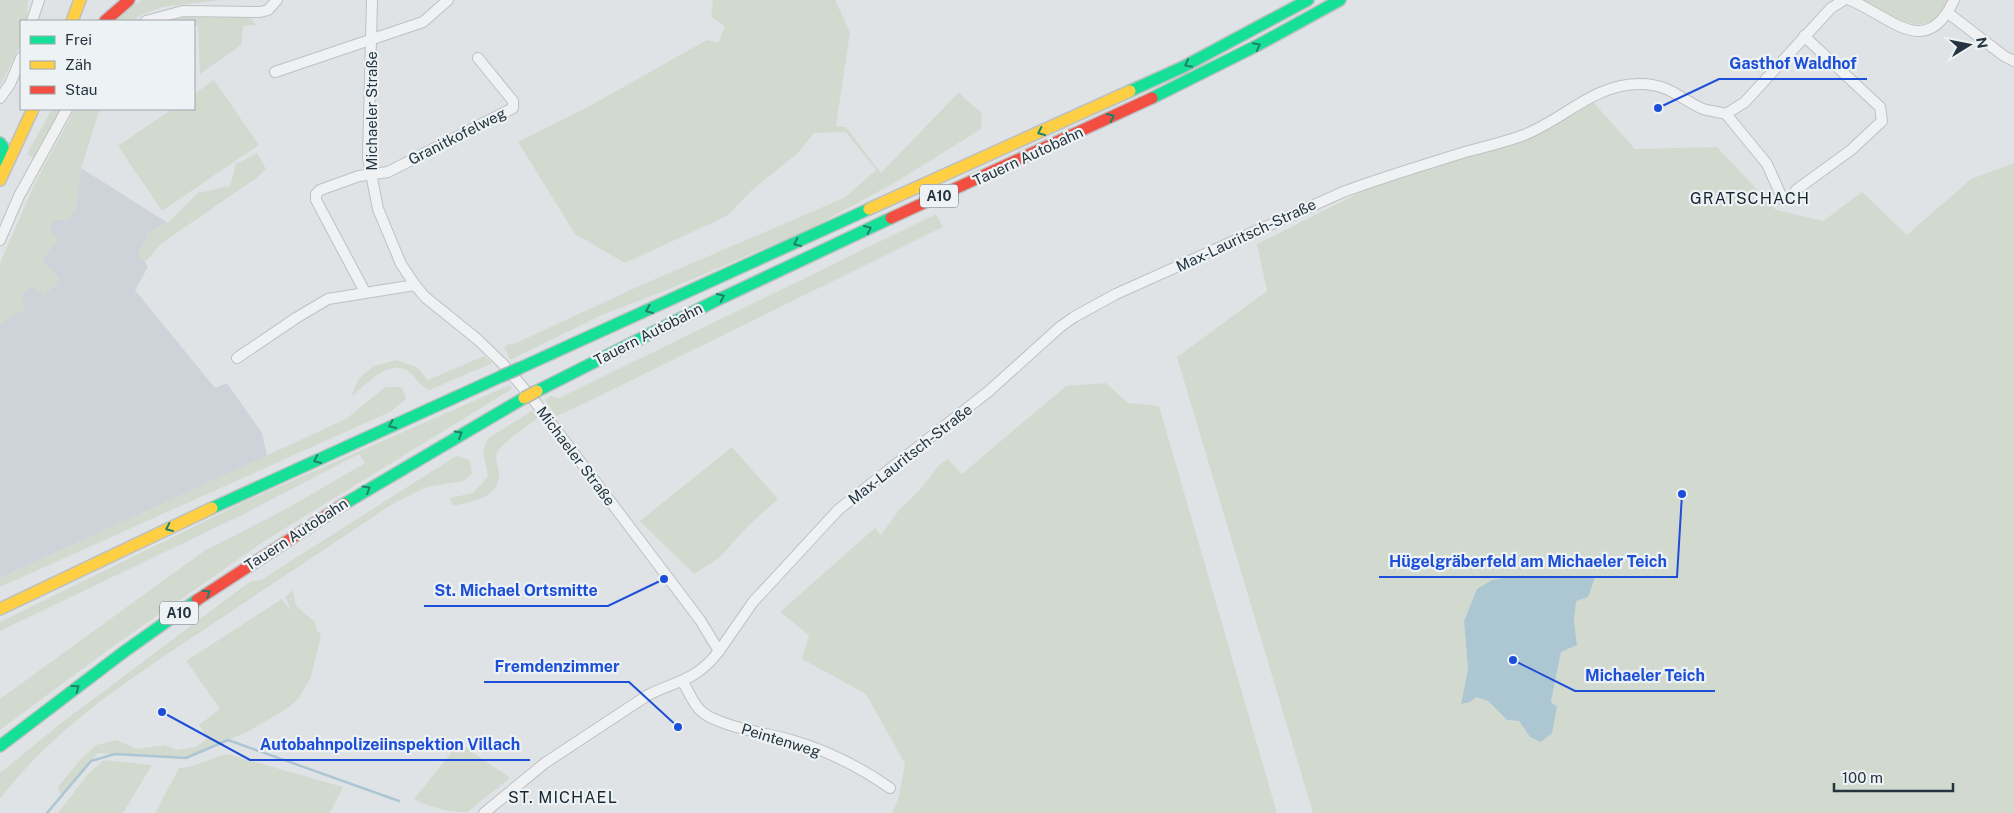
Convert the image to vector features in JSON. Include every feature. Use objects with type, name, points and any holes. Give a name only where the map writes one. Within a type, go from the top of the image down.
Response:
[{"type":"main road","points":[[72,20],[80,0]]},
{"type":"main road","points":[[106,20],[129,0]]},
{"type":"main road","name":"Tauern Autobahn","points":[[0,609],[502,376],[1174,71],[1308,0]]},
{"type":"main road","name":"Tauern Autobahn","points":[[0,746],[36,717],[207,592],[325,514],[457,435],[537,391],[710,302],[1182,85],[1287,31],[1340,0]]},
{"type":"main road","points":[[0,180],[33,110]]},
{"type":"main road","points":[[0,143],[3,147],[6,166]]},
{"type":"main road","points":[[0,598],[51,575],[72,574]]},
{"type":"main road","points":[[0,758],[20,741],[36,717]]},
{"type":"street","points":[[32,0],[32,20]]},
{"type":"street","points":[[32,20],[39,0]]},
{"type":"street","points":[[150,20],[183,11],[260,12],[268,10],[277,0]]},
{"type":"street","name":"Michaeler Straße","points":[[372,0],[368,139],[371,174],[378,209],[392,244],[414,285],[490,351],[536,403],[700,620],[719,651]]},
{"type":"street","points":[[275,72],[423,22],[448,0]]},
{"type":"street","points":[[1783,200],[1767,164],[1726,114],[1745,102],[1831,8],[1844,0]]},
{"type":"street","points":[[1850,0],[1913,32],[1930,30],[1948,13],[1954,0]]},
{"type":"street","points":[[1948,13],[2004,56],[2014,61]]},
{"type":"street","points":[[1796,190],[1852,150],[1882,121],[1880,107],[1804,36]]},
{"type":"street","name":"Granitkofelweg","points":[[371,174],[388,172],[513,108],[513,101],[478,58]]},
{"type":"street","points":[[0,98],[10,84],[20,60]]},
{"type":"street","name":"Max-Lauritsch-Straße","points":[[719,651],[752,602],[838,510],[989,392],[1060,327],[1074,317],[1116,294],[1343,192],[1381,178],[1523,135],[1553,121],[1585,99],[1619,87],[1641,84],[1660,87],[1678,93],[1704,109],[1726,114]]},
{"type":"street","points":[[0,240],[19,196],[66,110]]},
{"type":"street","points":[[365,292],[316,200],[316,194],[320,190],[359,176],[371,174]]},
{"type":"street","points":[[237,358],[328,299],[414,285]]},
{"type":"street","points":[[484,813],[545,763],[648,695],[683,682],[708,665],[719,651]]},
{"type":"street","name":"Peintenweg","points":[[683,682],[700,710],[710,716],[749,730],[805,744],[862,768],[890,788]]},
{"type":"shaded area","points":[[0,0],[28,0],[27,20],[20,20],[20,46],[0,86]]},
{"type":"shaded area","points":[[142,0],[221,0],[162,7],[133,20],[115,20]]},
{"type":"shaded area","points":[[713,0],[835,0],[850,32],[836,126],[846,127],[881,173],[959,92],[982,113],[981,129],[896,182],[810,229],[667,290],[602,315],[510,360],[504,348],[509,344],[514,344],[639,286],[844,198],[876,170],[846,132],[814,133],[798,153],[751,191],[727,216],[625,263],[575,234],[518,142],[586,108],[707,40],[718,43],[725,26],[711,17]]},
{"type":"shaded area","points":[[1864,0],[1950,0],[1941,14],[1931,21],[1921,24],[1900,19]]},
{"type":"shaded area","points":[[183,17],[250,18],[257,25],[243,26],[241,45],[200,74],[198,26],[195,25],[195,20],[179,20]]},
{"type":"shaded area","points":[[214,80],[259,145],[162,211],[118,146],[171,110],[195,110],[195,93]]},
{"type":"shaded area","points":[[1593,102],[1635,149],[1717,147],[1776,210],[1823,221],[1862,192],[1907,235],[1971,179],[2014,163],[2014,813],[1313,813],[1177,357],[1267,291],[1257,244],[1383,181],[1538,134]],"holes":[[[1578,576],[1574,621],[1577,645],[1561,652],[1551,702],[1530,737],[1519,721],[1507,720],[1488,701],[1476,697],[1461,704],[1468,669],[1464,621],[1477,589],[1509,577]]]},
{"type":"shaded area","points":[[51,110],[60,110],[33,158],[27,154]]},
{"type":"shaded area","points":[[74,110],[100,110],[81,168],[76,209],[69,220],[54,220],[50,229],[58,240],[42,260],[59,278],[57,284],[44,295],[33,287],[21,294],[25,309],[0,324],[0,263],[36,181]]},
{"type":"shaded area","points":[[257,153],[266,169],[255,179],[162,243],[145,262],[138,256],[149,232],[168,223],[198,193],[230,186],[236,164]]},
{"type":"shaded area","points":[[81,168],[168,223],[149,232],[138,256],[148,267],[135,290],[215,388],[227,383],[262,433],[267,456],[0,578],[0,324],[24,309],[20,295],[33,286],[59,278],[42,260],[57,240],[49,229],[54,220],[76,209]]},
{"type":"shaded area","points":[[936,214],[943,227],[575,408],[556,416],[545,400],[551,396],[559,398]]},
{"type":"shaded area","points":[[484,356],[492,363],[430,390],[420,384],[409,372],[401,368],[393,368],[370,380],[351,397],[359,378],[374,366],[396,360],[417,367],[428,380]]},
{"type":"shaded area","points":[[1106,383],[1128,403],[1159,406],[1277,813],[892,813],[899,797],[905,764],[866,694],[802,659],[809,635],[780,612],[875,528],[881,535],[899,510],[919,491],[939,465],[948,459],[962,474],[1066,386]]},
{"type":"shaded area","points":[[510,385],[512,389],[266,540],[108,650],[0,730],[0,699],[204,551],[286,509],[365,463],[359,454],[242,515],[0,631],[0,622],[246,501]]},
{"type":"shaded area","points":[[385,387],[402,387],[406,399],[390,412],[0,587],[0,578],[346,419]]},
{"type":"shaded area","points":[[532,411],[538,418],[509,440],[497,453],[499,477],[493,490],[482,498],[453,506],[450,498],[473,493],[488,477],[483,451],[488,438]]},
{"type":"shaded area","points":[[732,447],[778,499],[748,526],[720,557],[694,574],[640,521]]},
{"type":"shaded area","points":[[456,456],[470,460],[472,474],[463,481],[427,487],[394,503],[149,667],[69,727],[22,773],[0,799],[0,773],[65,720],[251,581],[261,580]]},
{"type":"shaded area","points":[[293,590],[296,606],[315,622],[317,630],[321,635],[311,677],[299,698],[288,708],[247,732],[186,758],[98,753],[61,797],[58,787],[80,760],[96,745],[117,740],[136,749],[165,745],[176,750],[196,747],[208,738],[199,725],[220,709],[186,661],[282,599],[292,612],[285,597]]},
{"type":"shaded area","points":[[459,743],[510,778],[467,812],[453,812],[440,809],[414,799]]},
{"type":"shaded area","points":[[227,754],[343,787],[330,813],[155,813],[179,768],[192,766]]},
{"type":"shaded area","points":[[104,760],[152,765],[123,813],[58,813],[88,774]]},
{"type":"water","points":[[1509,577],[1595,577],[1588,597],[1576,601],[1574,621],[1577,645],[1561,652],[1551,702],[1557,707],[1552,733],[1541,742],[1530,737],[1519,721],[1507,720],[1488,701],[1476,697],[1470,702],[1461,704],[1468,669],[1464,621],[1477,589],[1492,580]]},
{"type":"waterway","points":[[47,813],[91,761],[115,754],[186,758],[228,740],[399,801]]},
{"type":"traffic: fast","points":[[1130,91],[1183,67],[1308,0]]},
{"type":"traffic: fast","points":[[1152,98],[1258,45],[1340,0]]},
{"type":"traffic: fast","points":[[0,143],[3,147],[6,166]]},
{"type":"traffic: fast","points":[[520,368],[869,209]]},
{"type":"traffic: fast","points":[[537,391],[711,303],[891,218]]},
{"type":"traffic: fast","points":[[502,376],[520,368]]},
{"type":"traffic: fast","points":[[212,508],[502,376]]},
{"type":"traffic: fast","points":[[344,504],[524,398]]},
{"type":"traffic: fast","points":[[0,746],[125,651],[197,600]]},
{"type":"traffic: slow","points":[[72,20],[80,0]]},
{"type":"traffic: slow","points":[[869,209],[1130,91]]},
{"type":"traffic: slow","points":[[0,180],[33,110]]},
{"type":"traffic: slow","points":[[524,398],[537,391]]},
{"type":"traffic: slow","points":[[0,609],[212,508]]},
{"type":"traffic: jam","points":[[106,20],[129,0]]},
{"type":"traffic: jam","points":[[891,218],[1152,98]]},
{"type":"traffic: jam","points":[[197,600],[344,504]]},
{"type":"place","name":"Gasthof Waldhof","points":[[1658,108]]},
{"type":"place","name":"Hügelgräberfeld am Michaeler Teich","points":[[1682,494]]},
{"type":"place","name":"St. Michael Ortsmitte","points":[[664,579]]},
{"type":"place","name":"Michaeler Teich","points":[[1513,660]]},
{"type":"place","name":"Autobahnpolizeiinspektion Villach","points":[[162,712]]},
{"type":"place","name":"Fremdenzimmer","points":[[678,727]]},
{"type":"district","name":"GRATSCHACH","points":[[1750,198]]},
{"type":"district","name":"ST. MICHAEL","points":[[563,797]]}]
